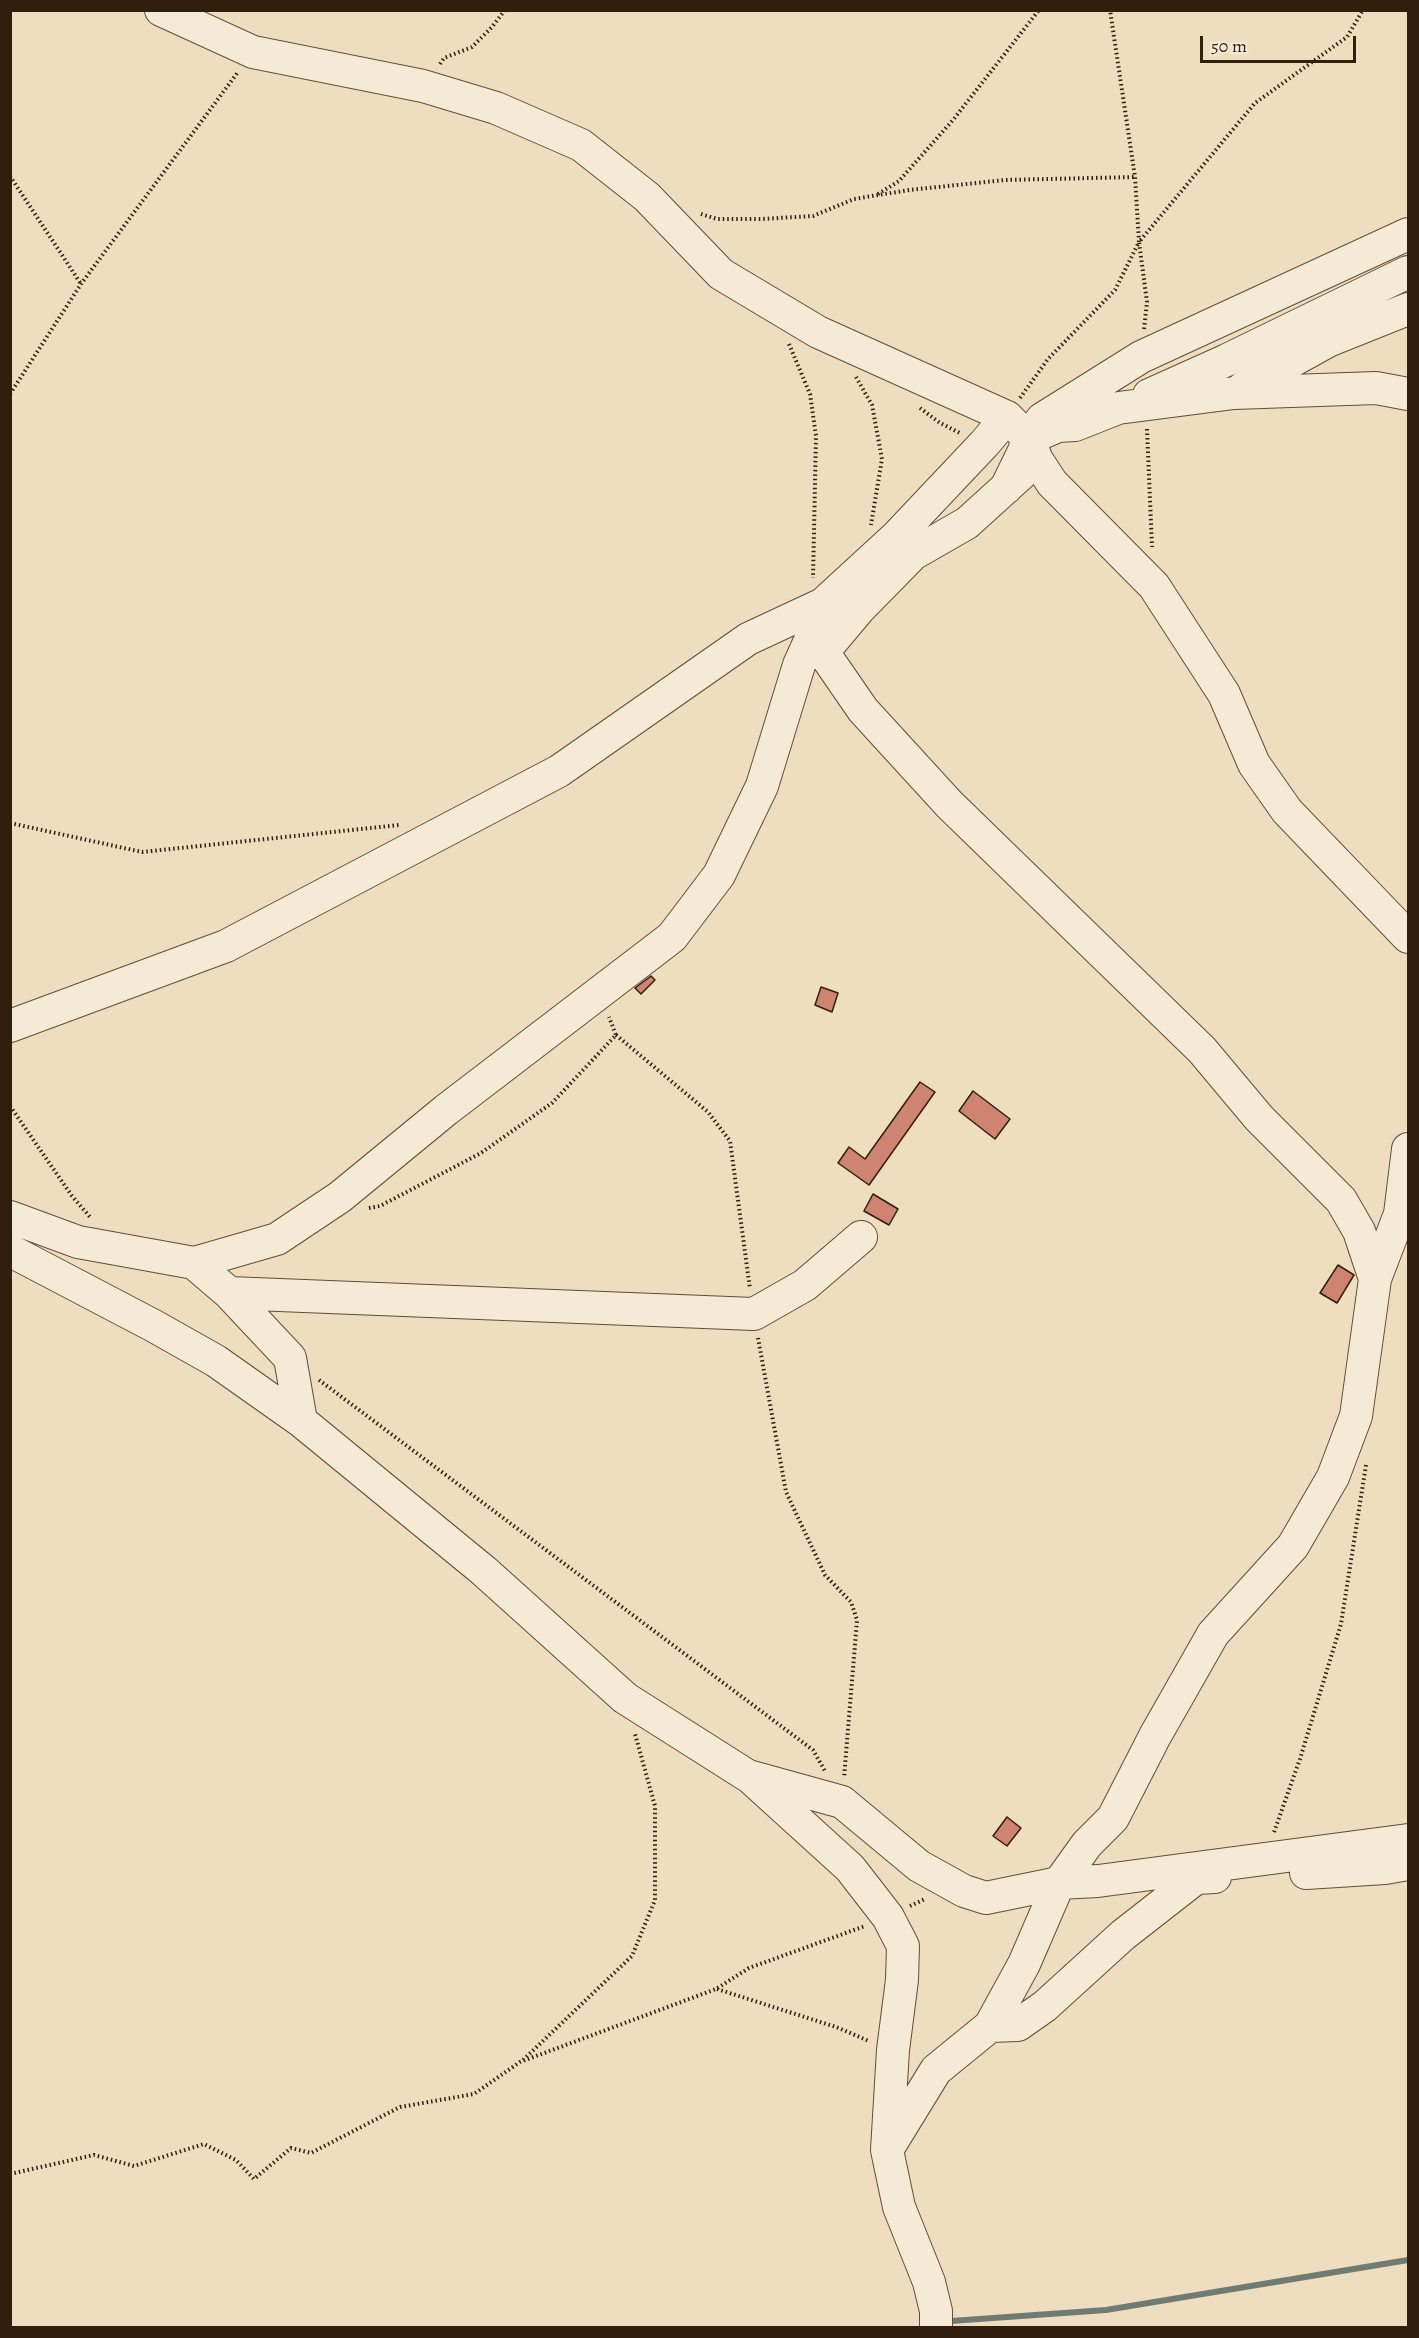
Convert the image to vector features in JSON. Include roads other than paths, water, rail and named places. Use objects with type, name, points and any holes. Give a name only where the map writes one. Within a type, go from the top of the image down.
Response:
[{"type":"street","points":[[161,10],[254,52],[423,86],[496,108],[581,145],[647,197],[721,274],[818,332],[1024,438],[1052,483],[1154,586],[1224,694],[1254,764],[1287,811],[1408,937]]},
{"type":"street","points":[[10,1026],[226,946],[559,771],[748,639],[817,625],[860,608],[913,554],[967,523],[1005,488],[1024,438],[1042,419],[1141,357],[1408,234]]},
{"type":"street","points":[[194,1263],[277,1239],[340,1197],[446,1110],[672,938],[719,875],[762,786],[799,666],[817,625],[864,567],[897,536],[984,444],[1024,438],[1075,425],[1118,408],[1227,360],[1408,272]]},
{"type":"street","points":[[1234,393],[1329,341],[1408,309]]},
{"type":"street","points":[[1118,408],[1234,393],[1376,388],[1408,394]]},
{"type":"street","points":[[817,625],[863,710],[949,804],[1202,1050],[1259,1118],[1341,1200],[1359,1231],[1375,1279]]},
{"type":"street","points":[[887,2150],[936,2070],[990,2026],[1024,1964],[1059,1883],[1087,1844],[1113,1818],[1155,1736],[1213,1634],[1293,1546],[1332,1477],[1356,1416],[1375,1279],[1404,1206],[1408,1149]]},
{"type":"street","points":[[10,1217],[86,1232],[194,1263],[229,1293],[290,1358],[301,1421]]},
{"type":"street","points":[[11,1251],[86,1232]]},
{"type":"street","points":[[229,1293],[754,1314],[805,1285],[861,1237]]},
{"type":"street","points":[[11,1251],[216,1361],[301,1421],[484,1571],[625,1698],[748,1776],[850,1868],[888,1917],[903,1946],[902,1980],[893,2050],[887,2150],[899,2207],[929,2282],[936,2311],[936,2328]]},
{"type":"street","points":[[748,1776],[842,1802],[919,1866],[964,1891],[986,1898],[1059,1883],[1203,1872],[1385,1868],[1408,1864]]},
{"type":"street","points":[[990,2026],[1018,2025],[1045,2006],[1123,1935],[1203,1872],[1260,1860],[1408,1840]]},
{"type":"waterway","points":[[951,2321],[1106,2310],[1408,2260]]}]
